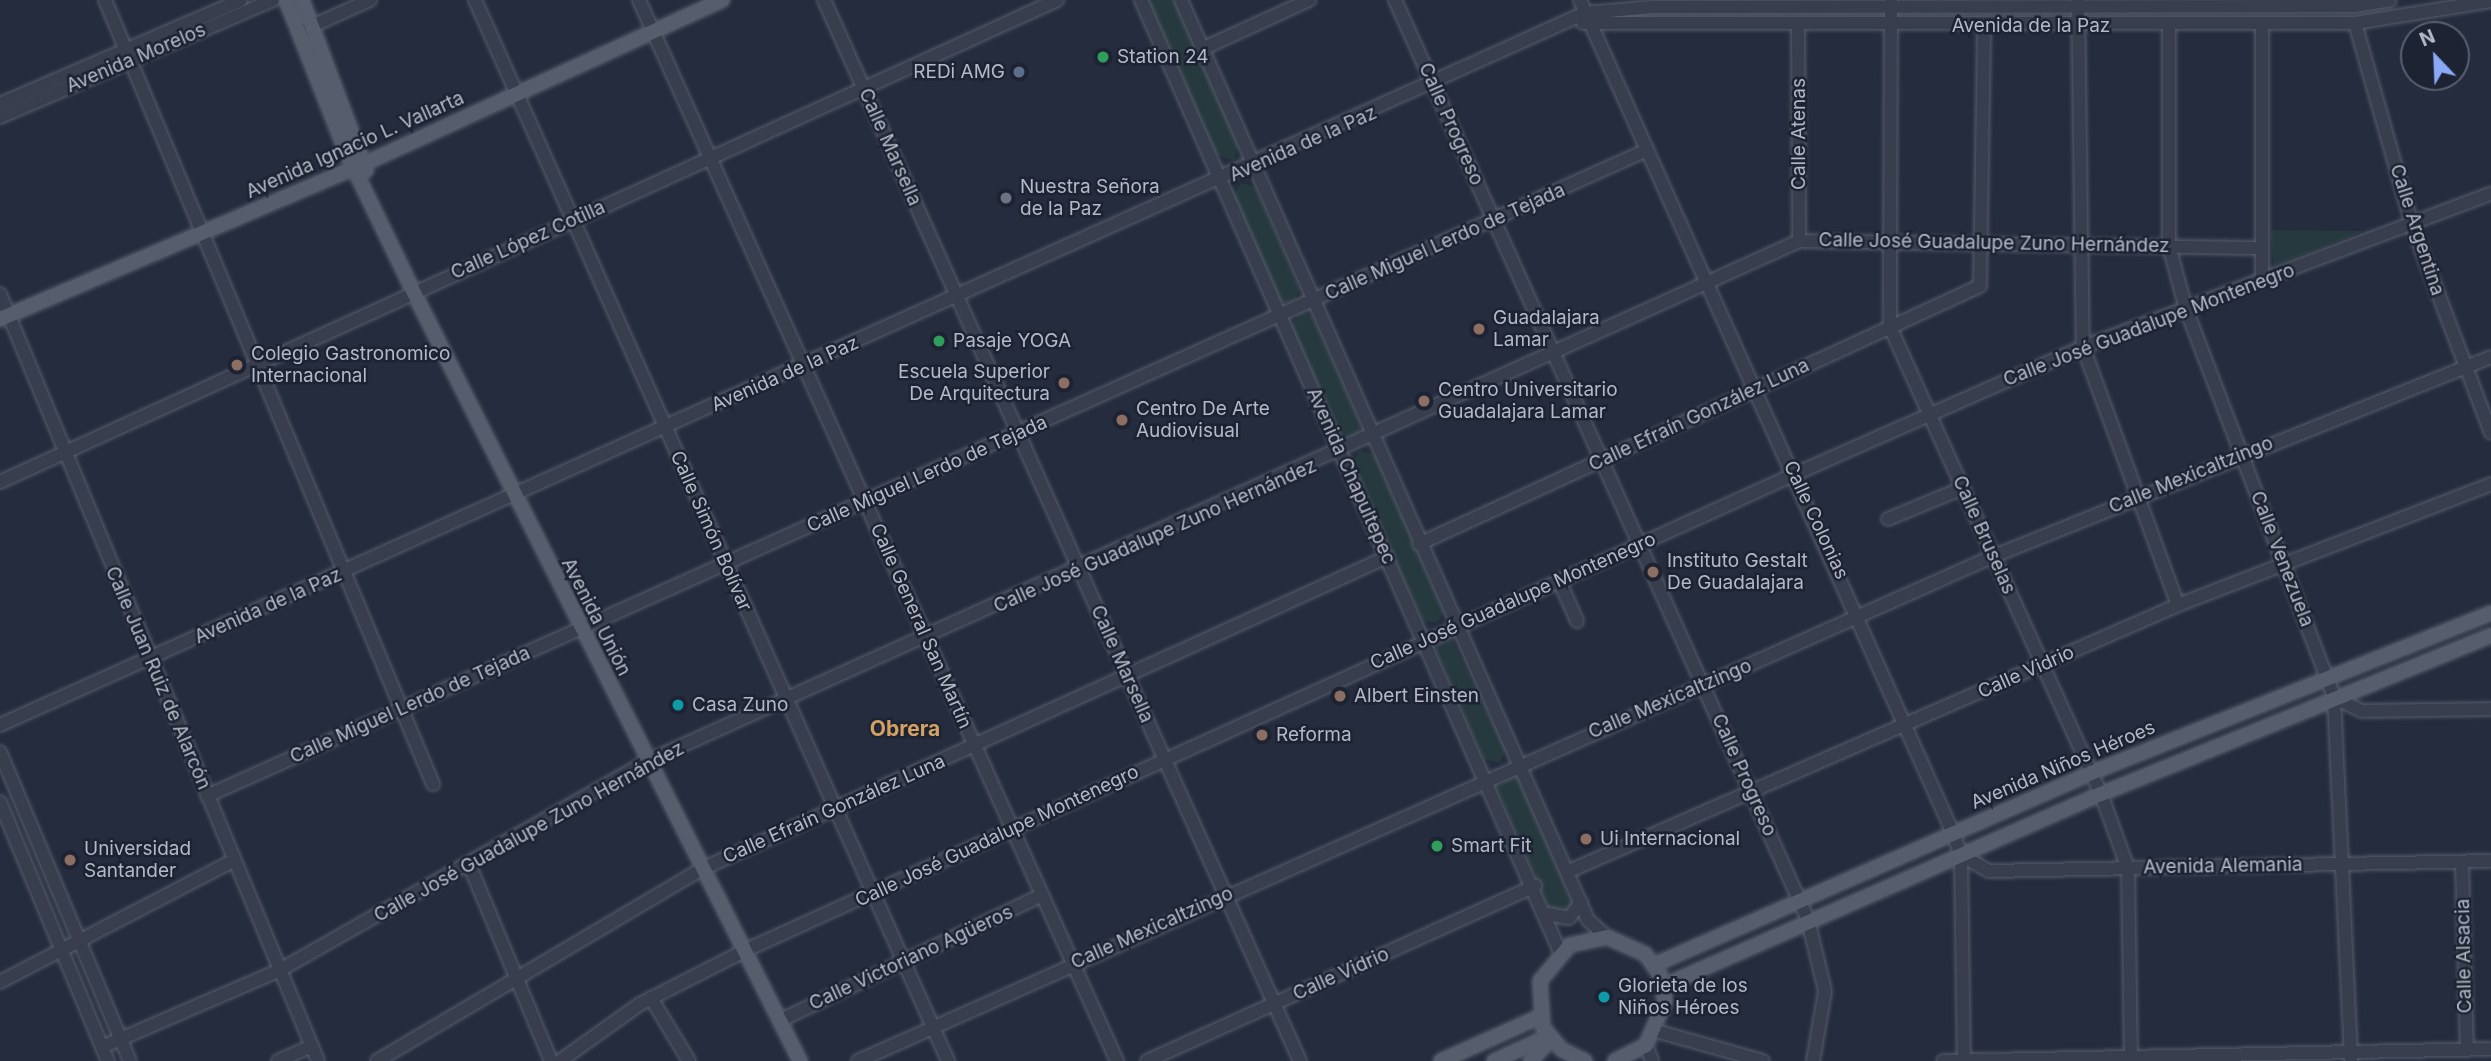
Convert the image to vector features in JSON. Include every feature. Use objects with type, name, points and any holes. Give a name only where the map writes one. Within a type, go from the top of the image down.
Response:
[{"type":"main road","points":[[286,0],[306,29],[360,166]]},
{"type":"main road","points":[[302,0],[306,29]]},
{"type":"main road","name":"Avenida Ignacio L. Vallarta","points":[[4,317],[360,166],[722,0]]},
{"type":"main road","name":"Avenida Unión","points":[[360,166],[366,186],[413,292],[513,496],[800,1061]]},
{"type":"main road","name":"Avenida Niños Héroes","points":[[1654,965],[2091,773],[2326,676],[2491,613]]},
{"type":"main road","points":[[1663,986],[1808,920],[2101,794],[2334,697],[2491,636]]},
{"type":"main road","points":[[1585,1061],[1557,1056],[1539,1017],[1540,981],[1560,952],[1582,939],[1607,937],[1634,945],[1654,965],[1663,986],[1656,1031],[1646,1045],[1616,1061]]},
{"type":"main road","points":[[1441,1061],[1539,1017]]},
{"type":"main road","points":[[1494,1061],[1550,1038]]},
{"type":"main road","points":[[1531,1061],[1550,1038]]},
{"type":"street","points":[[105,0],[433,784]]},
{"type":"street","name":"Avenida Morelos","points":[[0,117],[240,0]]},
{"type":"street","name":"Avenida Morelos","points":[[0,104],[273,0]]},
{"type":"street","points":[[306,29],[370,0]]},
{"type":"street","name":"Calle Simón Bolívar","points":[[475,0],[515,95],[573,219],[948,1061]]},
{"type":"street","name":"Calle General San Martín","points":[[639,0],[806,365],[1117,1061]]},
{"type":"street","name":"Calle Marsella","points":[[824,0],[1300,1061]]},
{"type":"street","name":"Calle López Cotilla","points":[[0,482],[1057,0]]},
{"type":"street","name":"Avenida Chapultepec","points":[[1141,0],[1548,914],[1560,952]]},
{"type":"street","name":"Avenida Chapultepec","points":[[1181,0],[1311,303],[1588,920],[1607,937]]},
{"type":"street","points":[[1202,49],[1309,0]]},
{"type":"street","name":"Calle Progreso","points":[[1395,0],[1800,899],[1808,920],[1825,991],[1813,1061]]},
{"type":"street","name":"Calle Colonias","points":[[1580,0],[1860,616],[1961,855],[1964,1061]]},
{"type":"street","name":"Avenida de la Paz","points":[[0,725],[1254,167],[1570,22],[1705,3],[2353,3],[2390,0]]},
{"type":"street","name":"Avenida de la Paz","points":[[1588,18],[1798,26],[2355,23],[2491,1]]},
{"type":"street","name":"Calle Bruselas","points":[[1891,3],[1890,327],[2101,794],[2128,868],[2131,1059]]},
{"type":"street","points":[[2078,4],[2078,243],[2083,347],[2178,605]]},
{"type":"street","name":"Calle Argentina","points":[[2355,23],[2412,225],[2491,433]]},
{"type":"street","points":[[2262,24],[2262,281]]},
{"type":"street","name":"Calle Venezuela","points":[[2169,25],[2169,246],[2186,309],[2334,697],[2345,863],[2351,1056]]},
{"type":"street","name":"Calle Atenas","points":[[1798,26],[1799,241]]},
{"type":"street","points":[[1983,26],[1984,240]]},
{"type":"street","name":"Calle Miguel Lerdo de Tejada","points":[[207,796],[1647,150]]},
{"type":"street","name":"Calle José Guadalupe Montenegro","points":[[560,1061],[651,998],[744,951],[1424,640],[2083,347],[2491,194]]},
{"type":"street","name":"Calle José Guadalupe Zuno Hernández","points":[[102,1047],[280,970],[648,761],[1372,439],[1799,241],[1984,240],[2262,248]]},
{"type":"street","name":"Calle Efraín González Luna","points":[[1419,544],[1980,286],[1984,240]]},
{"type":"street","name":"Calle Juan Ruiz de Alarcón","points":[[0,294],[4,317],[65,451],[318,1061]]},
{"type":"street","name":"Calle Mexicaltzingo","points":[[858,1061],[1486,779],[1994,556],[2241,454],[2491,358]]},
{"type":"street","name":"Calle Vidrio","points":[[1567,872],[2178,605],[2491,484]]},
{"type":"street","points":[[1888,519],[1963,488]]},
{"type":"street","name":"Calle Efraín González Luna","points":[[377,1061],[702,869],[1387,557]]},
{"type":"street","points":[[1559,580],[1577,621]]},
{"type":"street","points":[[2334,697],[2362,710],[2491,709]]},
{"type":"street","points":[[0,752],[130,1061]]},
{"type":"street","points":[[0,802],[108,1061]]},
{"type":"street","name":"Avenida Alemania","points":[[1961,855],[1989,871],[2491,861]]},
{"type":"street","points":[[0,982],[234,860]]},
{"type":"street","name":"Calle Alsacia","points":[[2462,862],[2467,1049]]},
{"type":"street","points":[[468,864],[551,1061]]},
{"type":"street","name":"Calle Vidrio","points":[[1147,1061],[1535,886]]},
{"type":"street","name":"Calle Victoriano Agüeros","points":[[779,1021],[1042,895]]},
{"type":"street","points":[[1548,914],[1569,918],[1581,902]]},
{"type":"street","points":[[651,998],[689,1061]]},
{"type":"street","points":[[1656,1031],[1763,1061]]},
{"type":"street","points":[[1646,1045],[1652,1061]]},
{"type":"street","points":[[278,1061],[312,1046]]},
{"type":"street","points":[[1943,1061],[2351,1056],[2491,1049]]},
{"type":"green space","points":[[1148,0],[1174,0],[1238,145],[1234,161],[1217,155]]},
{"type":"green space","points":[[1241,183],[1255,187],[1300,289],[1293,304],[1281,302],[1233,196]]},
{"type":"green space","points":[[2270,230],[2362,231],[2362,232],[2274,266]]},
{"type":"green space","points":[[1301,311],[1312,316],[1361,426],[1357,436],[1340,435],[1291,326]]},
{"type":"green space","points":[[1360,451],[1374,454],[1444,612],[1437,623],[1423,621],[1352,463]]},
{"type":"green space","points":[[1450,635],[1506,750],[1499,763],[1484,759],[1435,648]]},
{"type":"green space","points":[[1513,775],[1519,779],[1575,909],[1553,915],[1497,788]]},
{"type":"place","name":"Station 24","points":[[1103,57]]},
{"type":"place","name":"REDi AMG","points":[[1019,72]]},
{"type":"place","name":"Nuestra Señora de la Paz","points":[[1006,198]]},
{"type":"place","name":"Guadalajara Lamar","points":[[1479,329]]},
{"type":"place","name":"Pasaje YOGA","points":[[939,341]]},
{"type":"place","name":"Colegio Gastronomico Internacional","points":[[237,365]]},
{"type":"place","name":"Escuela Superior De Arquitectura","points":[[1064,383]]},
{"type":"place","name":"Centro Universitario Guadalajara Lamar","points":[[1424,401]]},
{"type":"place","name":"Centro De Arte Audiovisual","points":[[1122,420]]},
{"type":"place","name":"Instituto Gestalt De Guadalajara","points":[[1653,572]]},
{"type":"place","name":"Albert Einsten","points":[[1340,696]]},
{"type":"place","name":"Casa Zuno","points":[[678,705]]},
{"type":"place","name":"Reforma","points":[[1262,735]]},
{"type":"place","name":"Ui Internacional","points":[[1586,839]]},
{"type":"place","name":"Smart Fit","points":[[1437,846]]},
{"type":"place","name":"Universidad Santander","points":[[70,860]]},
{"type":"place","name":"Glorieta de los Niños Héroes","points":[[1604,997]]},
{"type":"district","name":"Obrera","points":[[905,729]]}]
